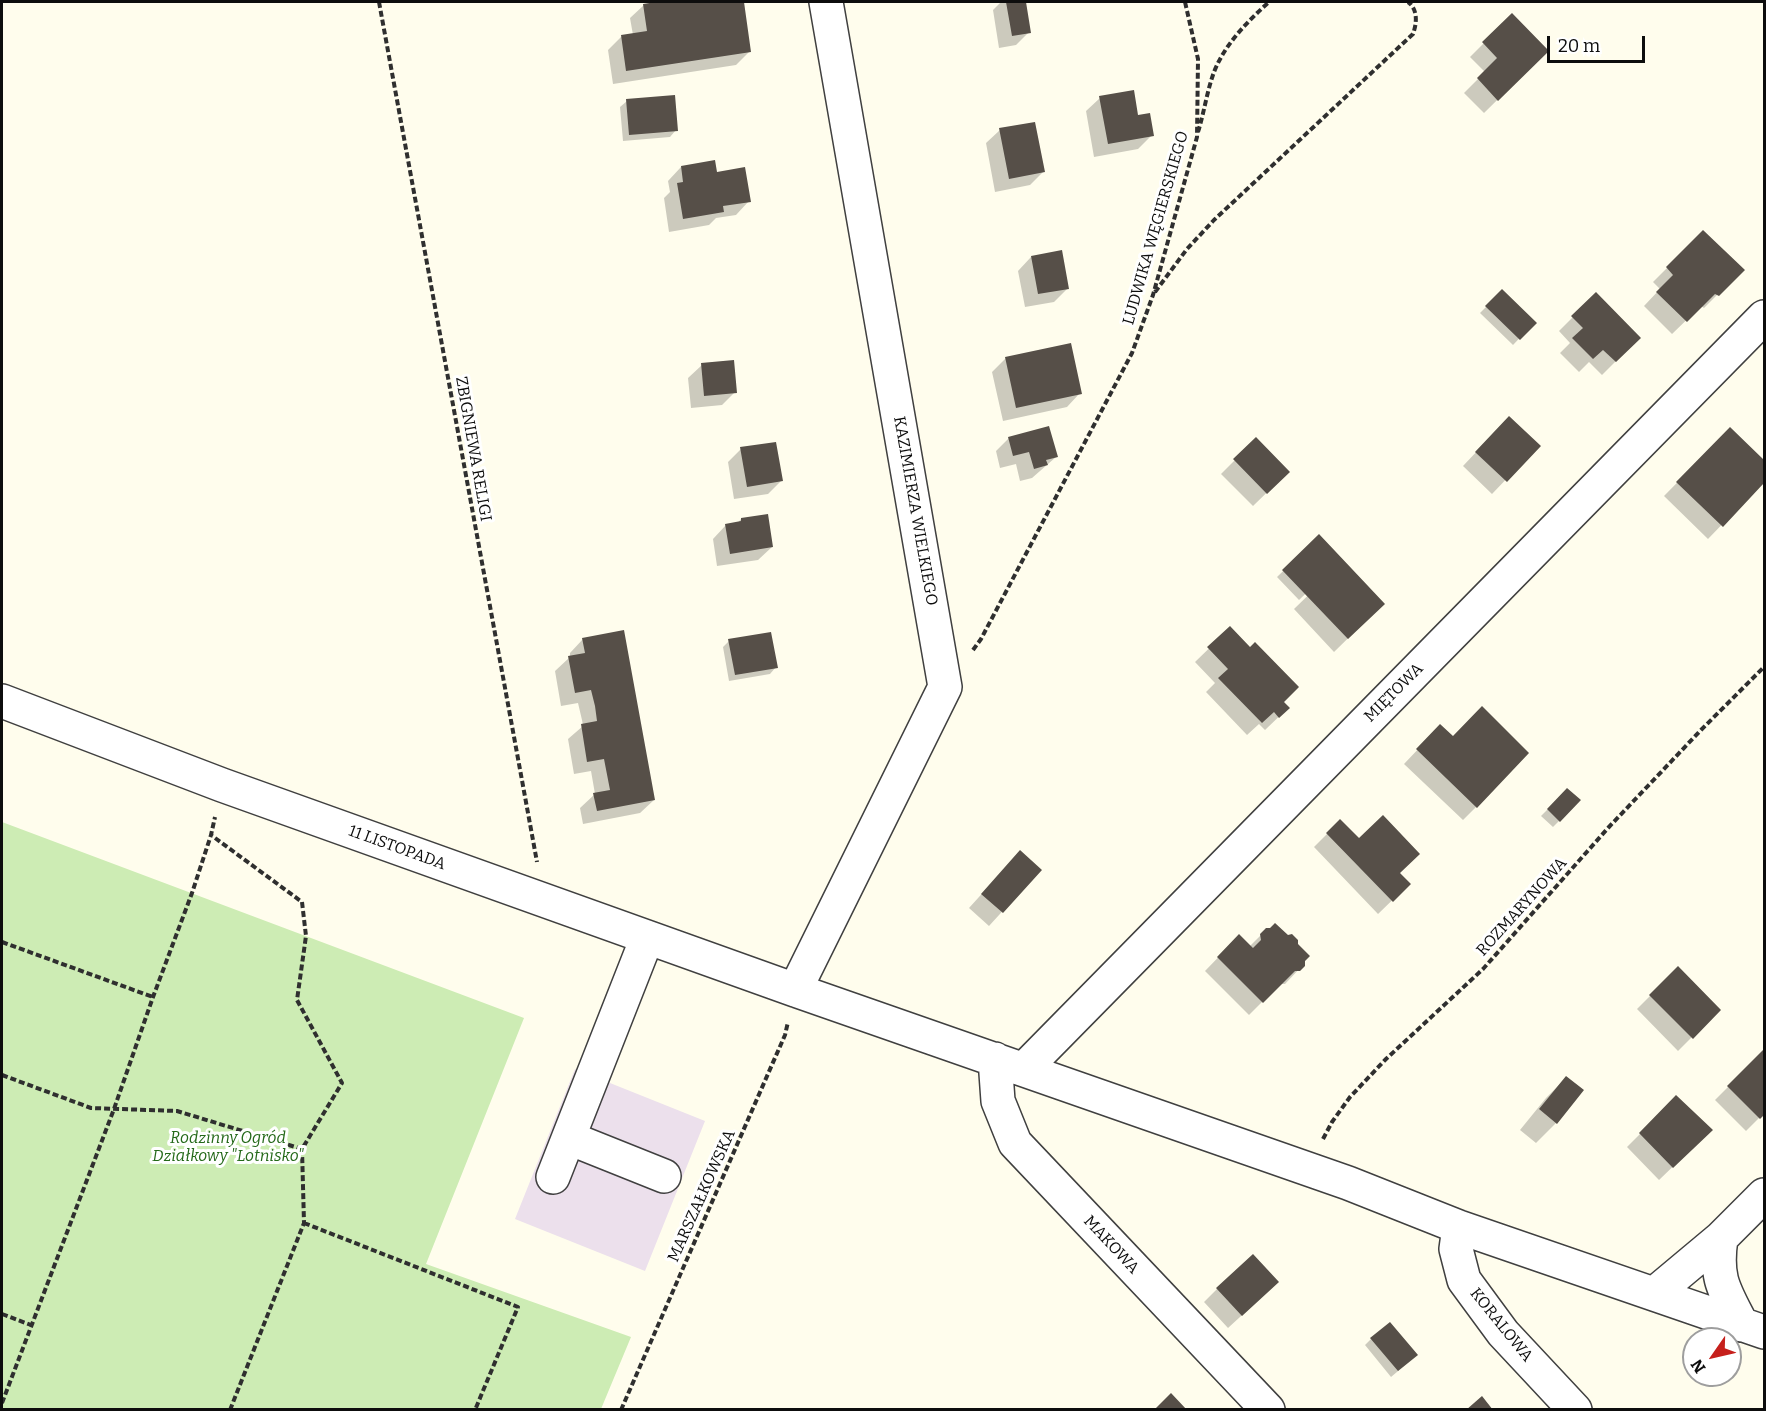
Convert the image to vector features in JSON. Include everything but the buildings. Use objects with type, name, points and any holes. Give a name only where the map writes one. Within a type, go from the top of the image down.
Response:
[{"type":"street","name":"KAZIMIERZA WIELKIEGO","points":[[826,2],[945,687]]},
{"type":"street","name":"MIĘTOWA","points":[[1009,1064],[1764,317]]},
{"type":"street","points":[[795,990],[945,687]]},
{"type":"street","name":"11 LISTOPADA","points":[[2,700],[222,785],[647,938],[1306,1168],[1459,1227],[1753,1328]]},
{"type":"street","points":[[553,1177],[647,938]]},
{"type":"street","name":"MAKOWA","points":[[1009,1064],[998,1101],[1015,1143],[1268,1410]]},
{"type":"street","points":[[569,1138],[664,1176]]},
{"type":"street","points":[[1654,1294],[1721,1238],[1764,1195]]},
{"type":"street","name":"KORALOWA","points":[[1459,1227],[1456,1249],[1464,1280],[1503,1333],[1575,1410]]},
{"type":"street","points":[[1721,1238],[1718,1260],[1720,1278],[1726,1294],[1753,1328]]},
{"type":"path","name":"ZBIGNIEWA RELIGI","points":[[379,2],[544,900]]},
{"type":"path","name":"LUDWIKA WĘGIERSKIEGO","points":[[945,687],[981,639],[1132,353],[1153,295],[1197,137],[1198,59],[1185,2]]},
{"type":"path","points":[[1197,137],[1214,72],[1231,41],[1269,2]]},
{"type":"path","points":[[1153,295],[1187,249],[1214,220],[1413,34],[1417,23],[1412,5],[1408,2]]},
{"type":"path","name":"ROZMARYNOWA","points":[[1306,1168],[1332,1122],[1350,1097],[1386,1059],[1482,969],[1616,819],[1764,667]]},
{"type":"path","points":[[2,1403],[114,1109],[192,893],[211,835],[222,785]]},
{"type":"path","points":[[211,835],[302,902],[306,936],[297,1000],[342,1083],[302,1149],[304,1223],[230,1410]]},
{"type":"path","points":[[2,942],[153,997]]},
{"type":"path","name":"MARSZAŁKOWSKA","points":[[621,1410],[785,1035],[795,990]]},
{"type":"path","points":[[2,1075],[91,1108],[177,1111],[302,1149]]},
{"type":"path","points":[[304,1223],[518,1307],[475,1410]]},
{"type":"path","points":[[2,1314],[31,1325]]},
{"type":"shaded area","points":[[575,1069],[705,1121],[645,1271],[515,1219]]},
{"type":"green space","name":"Rodzinny Ogród Działkowy \"Lotnisko\"","points":[[2,822],[524,1018],[426,1264],[631,1337],[601,1409],[2,1409]]}]
